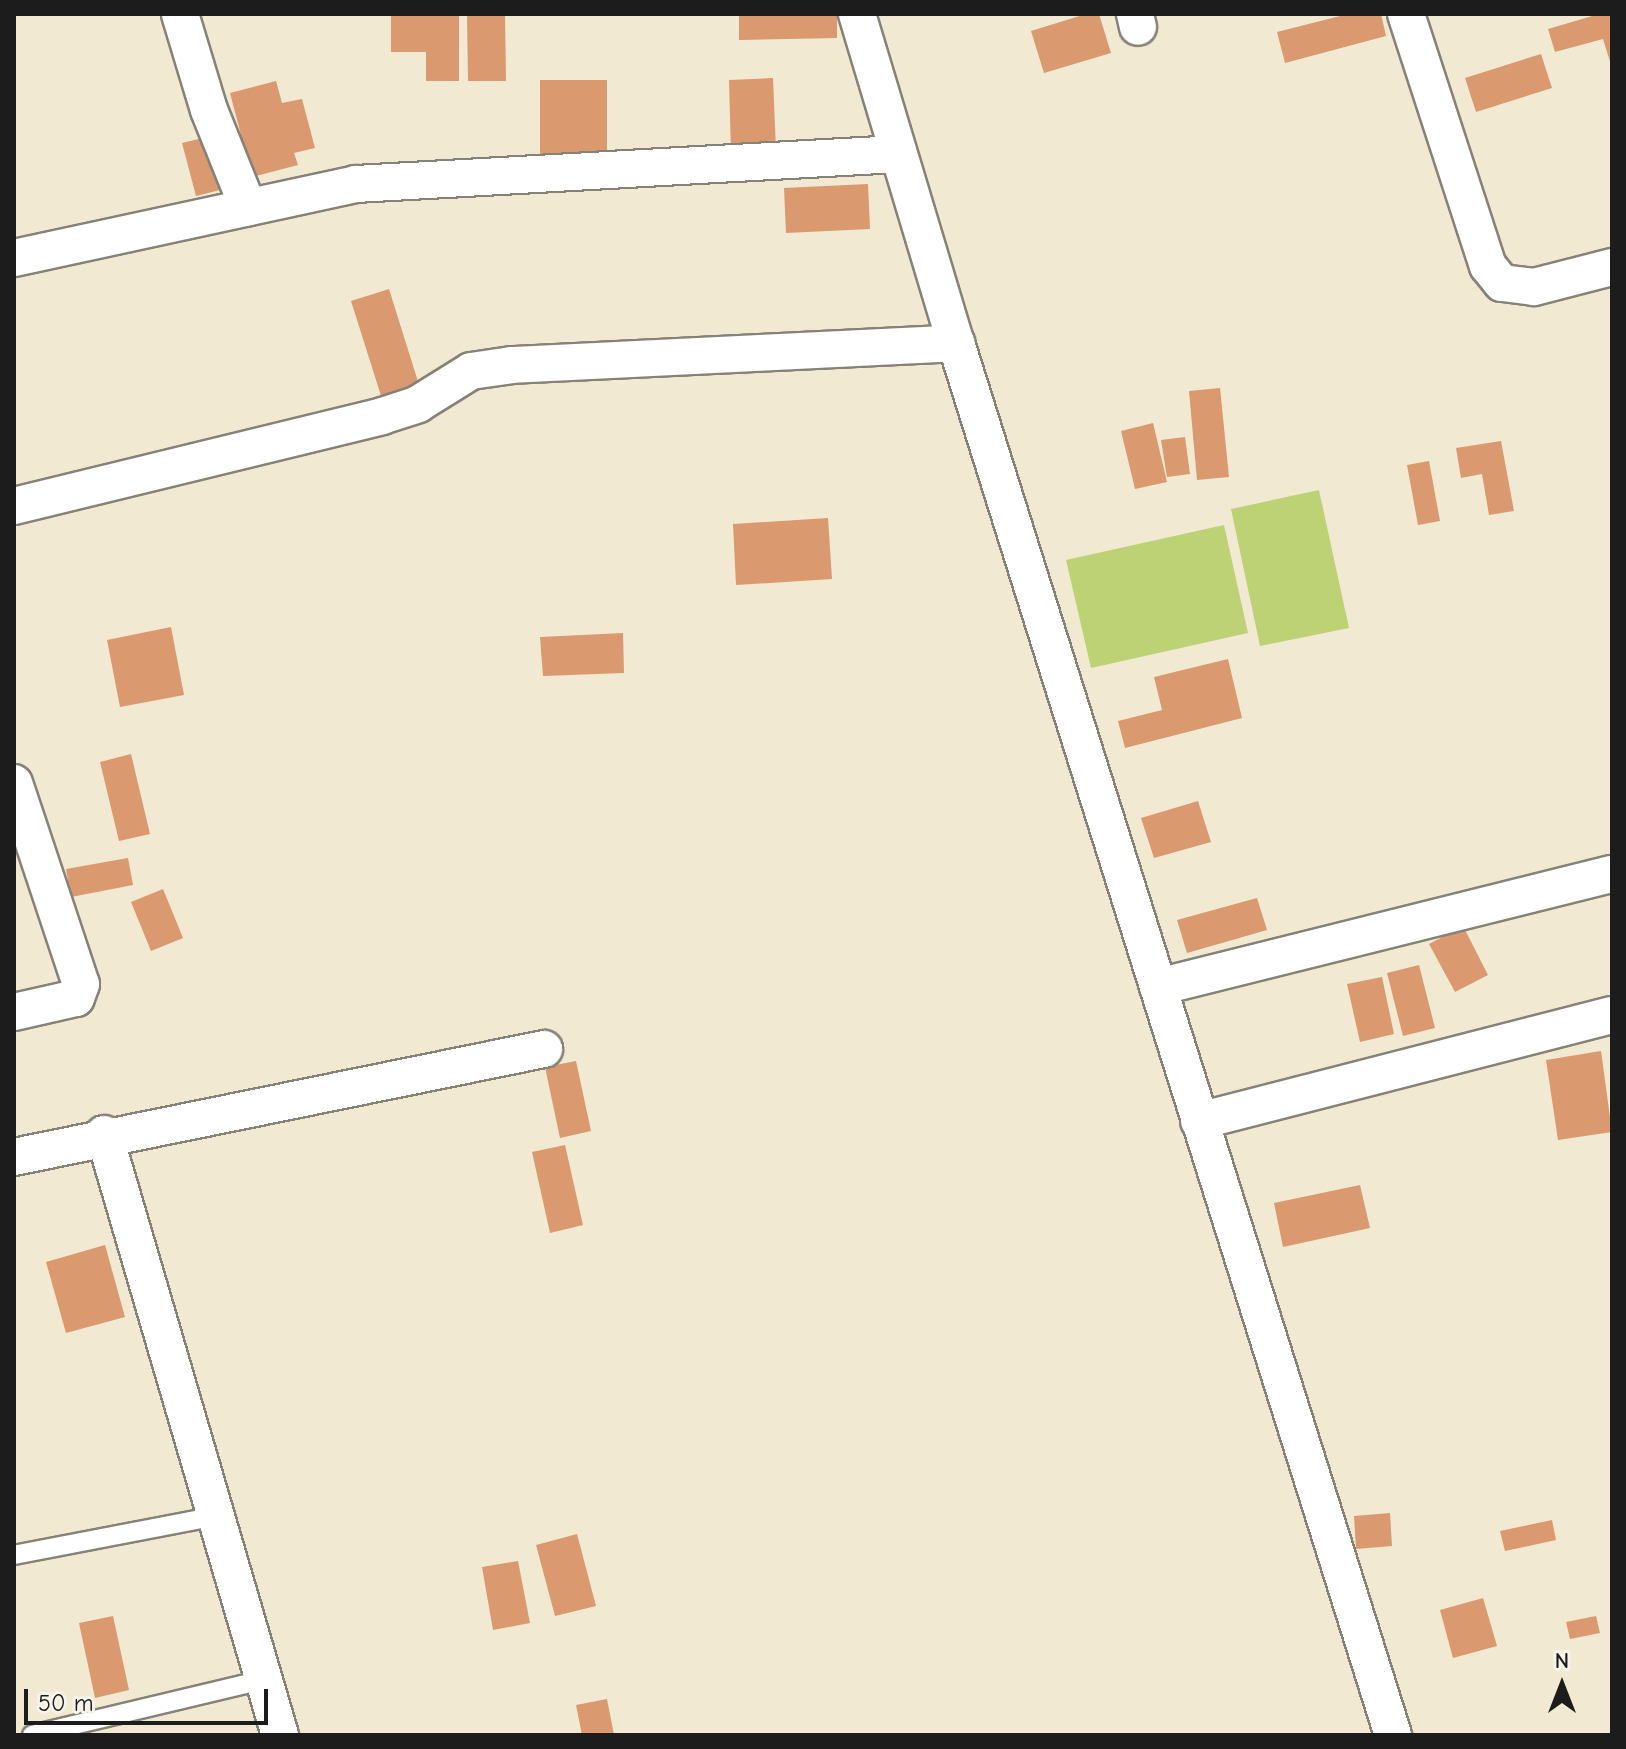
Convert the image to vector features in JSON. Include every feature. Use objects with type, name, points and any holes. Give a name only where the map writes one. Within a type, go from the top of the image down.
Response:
[{"type":"street","points":[[180,14],[209,110],[248,207]]},
{"type":"street","points":[[857,14],[956,343],[1393,1735]]},
{"type":"street","points":[[1406,14],[1488,266],[1502,283],[1534,287],[1612,267]]},
{"type":"street","points":[[14,258],[356,184],[898,154]]},
{"type":"street","points":[[14,506],[382,416],[418,404],[471,371],[512,365],[956,343]]},
{"type":"street","points":[[14,783],[81,984],[76,998],[14,1012]]},
{"type":"street","points":[[1158,987],[1612,874]]},
{"type":"street","points":[[1199,1121],[1612,1015]]},
{"type":"street","points":[[14,1157],[104,1134],[544,1049]]},
{"type":"street","points":[[104,1134],[267,1679],[280,1735]]},
{"type":"lane","points":[[14,1555],[216,1516]]},
{"type":"lane","points":[[32,1735],[267,1679]]},
{"type":"green space","points":[[1319,490],[1349,628],[1260,646],[1231,509]]},
{"type":"green space","points":[[1224,525],[1248,633],[1091,668],[1066,560]]},
{"type":"building","points":[[391,14],[459,14],[459,81],[426,81],[426,52],[391,52]]},
{"type":"building","points":[[467,14],[505,14],[506,81],[468,81]]},
{"type":"building","points":[[739,14],[837,14],[837,38],[739,40]]},
{"type":"building","points":[[1086,14],[1099,14],[1111,53],[1044,73],[1031,31]]},
{"type":"building","points":[[1348,14],[1381,14],[1386,36],[1285,63],[1277,32]]},
{"type":"building","points":[[1599,14],[1612,14],[1612,68],[1603,39],[1555,52],[1548,29]]},
{"type":"building","points":[[1541,54],[1552,88],[1476,112],[1465,78]]},
{"type":"building","points":[[773,78],[776,151],[731,153],[729,80]]},
{"type":"building","points":[[540,80],[607,80],[607,158],[540,158]]},
{"type":"building","points":[[276,81],[282,103],[302,99],[315,148],[294,153],[298,165],[252,177],[230,93]]},
{"type":"building","points":[[211,136],[224,189],[196,196],[182,143]]},
{"type":"building","points":[[868,184],[870,229],[786,233],[784,188]]},
{"type":"building","points":[[389,289],[420,388],[382,399],[351,301]]},
{"type":"building","points":[[1220,388],[1229,477],[1197,480],[1189,391]]},
{"type":"building","points":[[1153,423],[1167,482],[1135,489],[1121,431]]},
{"type":"building","points":[[1185,437],[1190,474],[1167,477],[1161,440]]},
{"type":"building","points":[[1501,441],[1514,511],[1489,515],[1482,474],[1461,478],[1456,448]]},
{"type":"building","points":[[1429,461],[1440,521],[1418,525],[1407,465]]},
{"type":"building","points":[[828,518],[832,579],[736,585],[733,524]]},
{"type":"building","points":[[171,627],[184,695],[120,707],[107,640]]},
{"type":"building","points":[[623,633],[624,673],[543,676],[540,637]]},
{"type":"building","points":[[1228,659],[1242,718],[1125,748],[1118,721],[1162,710],[1154,677]]},
{"type":"building","points":[[131,754],[150,834],[119,841],[100,762]]},
{"type":"building","points":[[1198,801],[1211,842],[1154,858],[1141,818]]},
{"type":"building","points":[[128,858],[133,885],[71,897],[66,869]]},
{"type":"building","points":[[163,889],[183,938],[151,951],[131,902]]},
{"type":"building","points":[[1257,898],[1267,930],[1187,953],[1177,920]]},
{"type":"building","points":[[1463,926],[1488,975],[1455,992],[1429,944]]},
{"type":"building","points":[[1419,965],[1435,1028],[1403,1036],[1387,973]]},
{"type":"building","points":[[1382,977],[1394,1034],[1360,1042],[1347,984]]},
{"type":"building","points":[[1601,1051],[1612,1132],[1558,1140],[1546,1060]]},
{"type":"building","points":[[576,1061],[591,1131],[560,1138],[545,1067]]},
{"type":"building","points":[[565,1145],[583,1225],[550,1233],[532,1152]]},
{"type":"building","points":[[1360,1185],[1370,1228],[1283,1247],[1274,1203]]},
{"type":"building","points":[[105,1245],[125,1317],[66,1333],[46,1262]]},
{"type":"building","points":[[1390,1513],[1392,1546],[1356,1549],[1354,1516]]},
{"type":"building","points":[[1552,1520],[1556,1540],[1505,1551],[1500,1531]]},
{"type":"building","points":[[577,1534],[596,1606],[555,1616],[536,1545]]},
{"type":"building","points":[[518,1561],[530,1623],[493,1630],[482,1567]]},
{"type":"building","points":[[1483,1598],[1497,1646],[1453,1658],[1440,1610]]},
{"type":"building","points":[[113,1616],[129,1690],[95,1698],[79,1623]]},
{"type":"building","points":[[1596,1616],[1600,1633],[1570,1639],[1566,1622]]},
{"type":"building","points":[[607,1699],[614,1735],[582,1735],[576,1705]]}]
